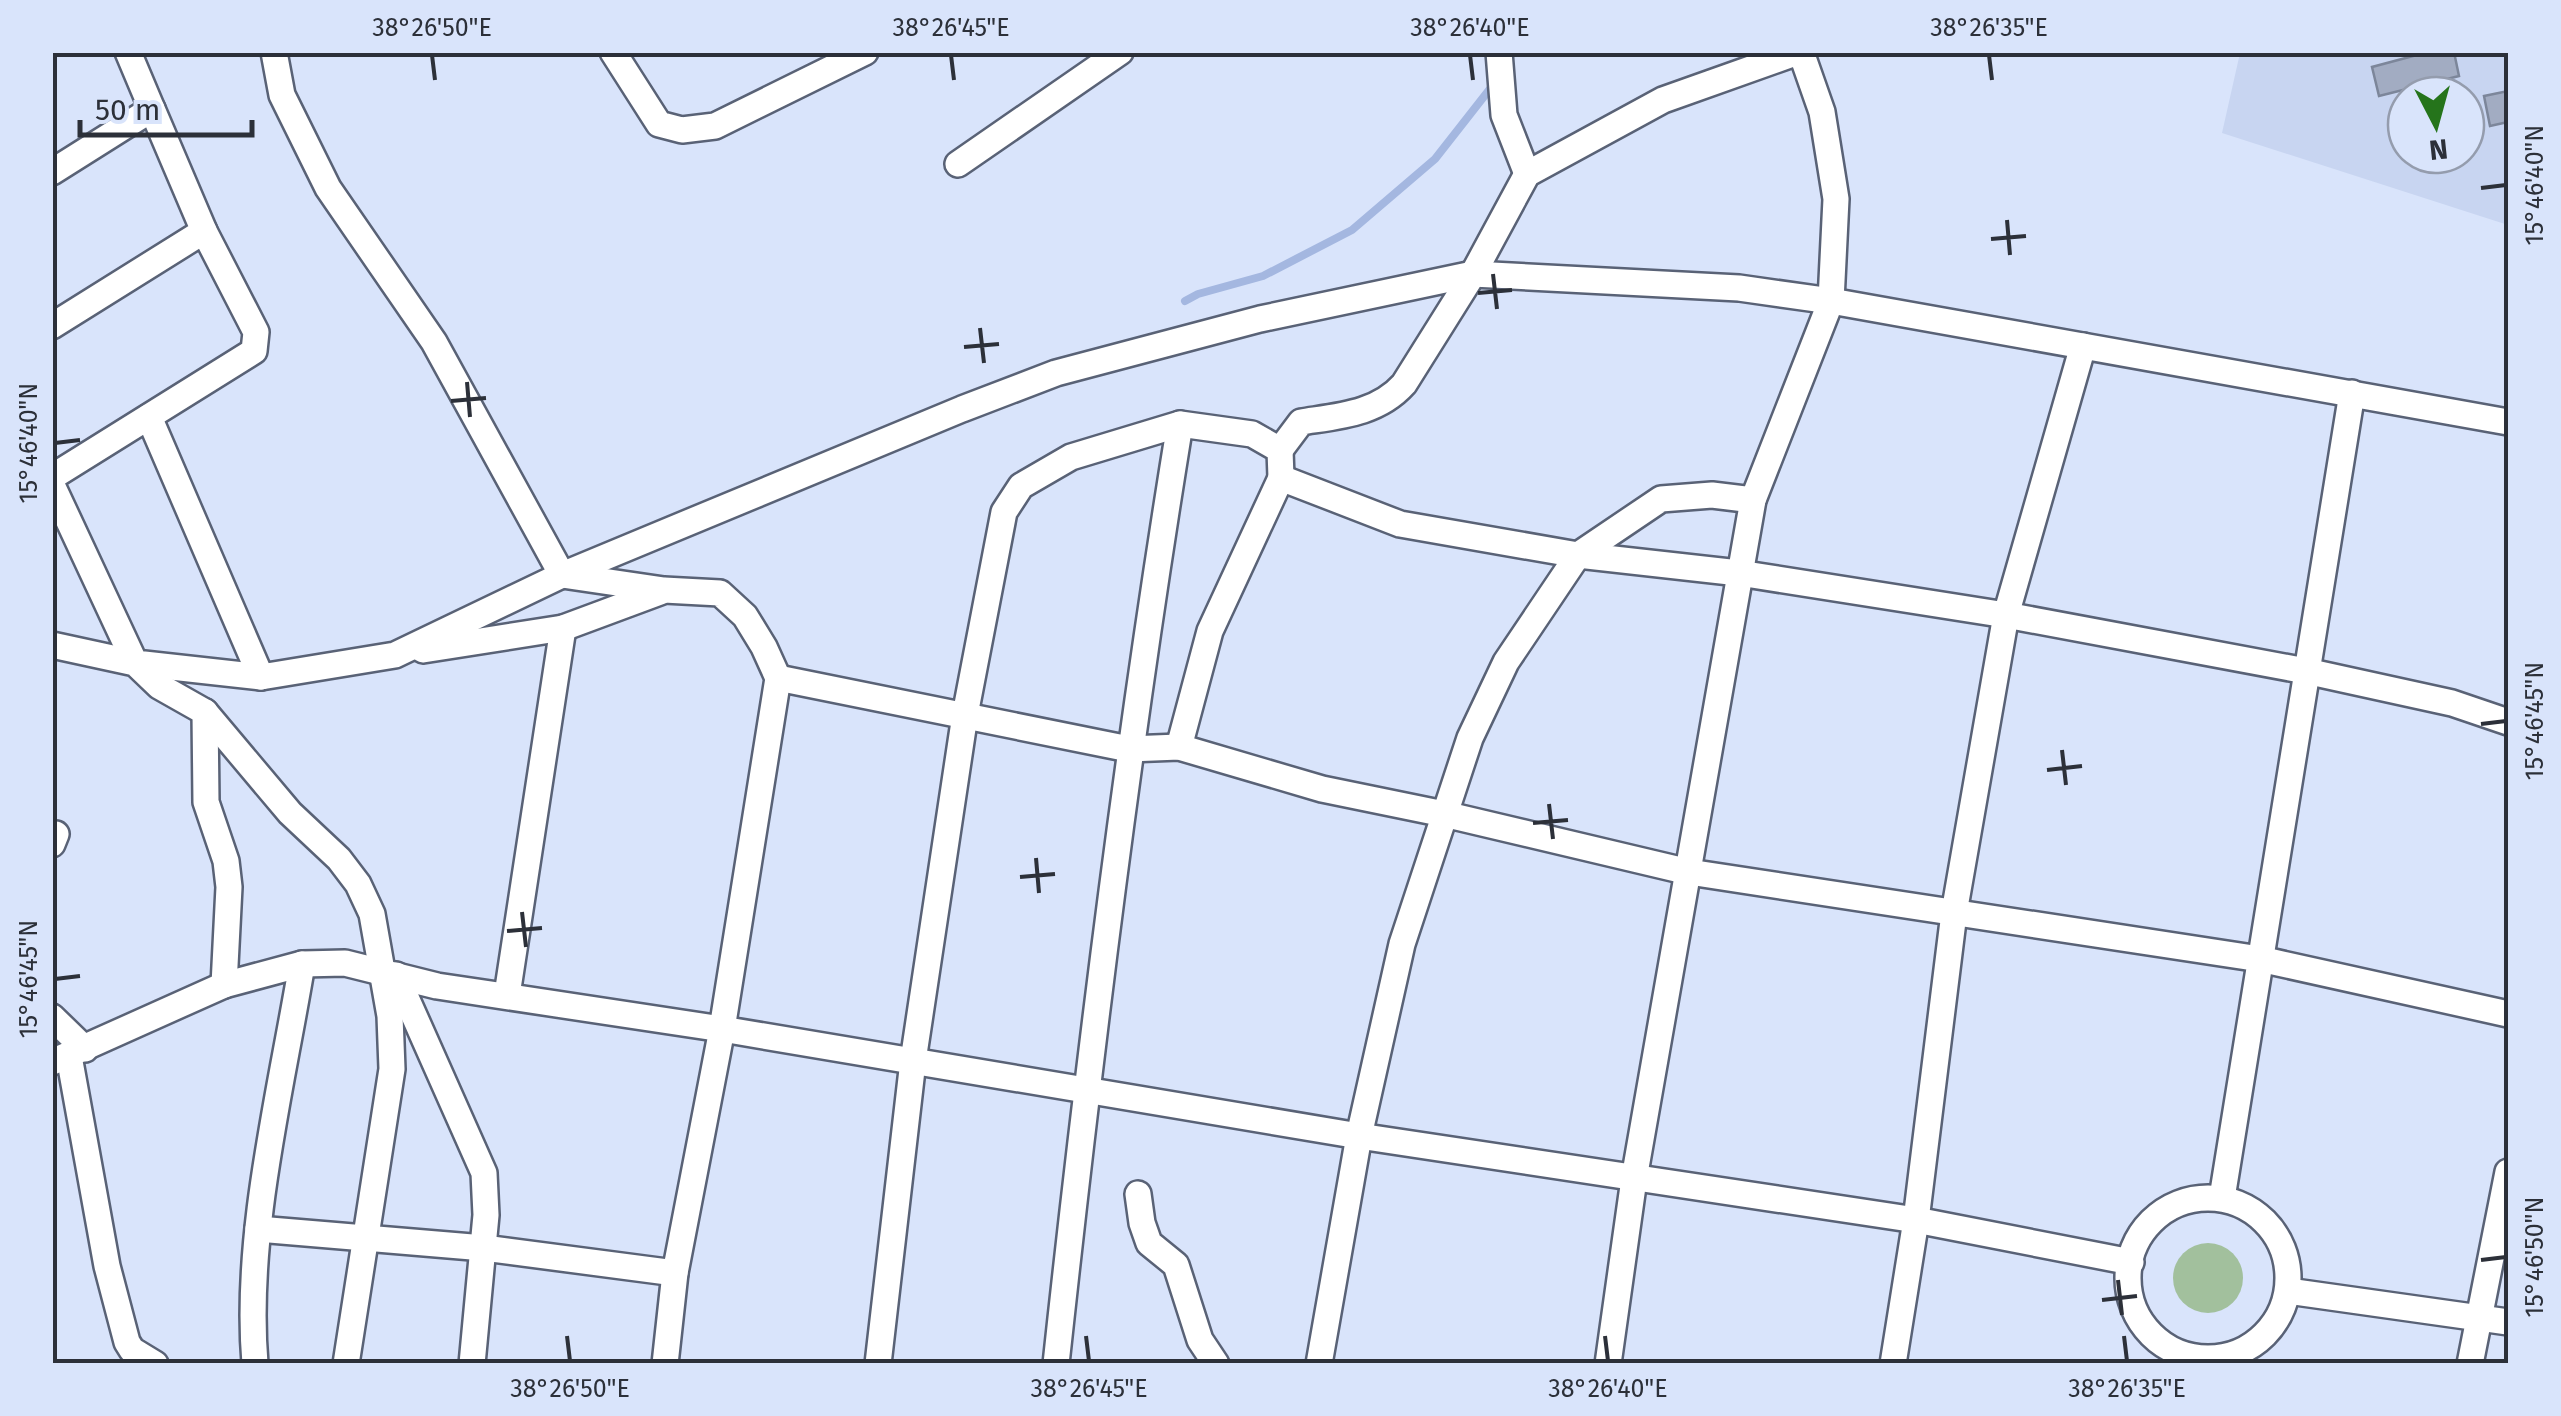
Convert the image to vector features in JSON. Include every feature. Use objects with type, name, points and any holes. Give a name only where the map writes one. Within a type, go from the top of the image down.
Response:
[{"type":"street","points":[[52,477],[254,351],[256,332],[204,231],[128,52]]},
{"type":"street","points":[[274,52],[282,95],[328,188],[434,342],[562,575]]},
{"type":"street","points":[[613,52],[659,124],[682,130],[715,126],[865,52]]},
{"type":"street","points":[[958,164],[1120,52]]},
{"type":"street","points":[[1499,52],[1504,115],[1527,174]]},
{"type":"street","points":[[1179,747],[1210,632],[1281,478],[1280,450],[1301,422],[1371,409],[1390,400],[1473,274],[1527,174],[1663,100],[1800,52],[1822,112],[1836,200],[1831,301],[1752,500],[1634,1179],[1608,1364]]},
{"type":"street","points":[[52,172],[152,110]]},
{"type":"street","points":[[52,326],[204,231]]},
{"type":"street","points":[[395,655],[562,575],[1056,372],[1260,319],[1473,274],[1739,288],[1831,301],[2508,422]]},
{"type":"street","points":[[1894,1364],[1954,912],[2006,615],[2083,346]]},
{"type":"street","points":[[2222,1198],[2352,392]]},
{"type":"street","points":[[149,417],[261,677]]},
{"type":"street","points":[[878,1364],[913,1060],[966,716],[1004,512],[1021,486],[1071,456],[1180,424],[1252,434],[1280,450]]},
{"type":"street","points":[[1056,1364],[1128,749],[1180,424]]},
{"type":"street","points":[[1281,478],[1400,524],[1578,555],[1739,573],[2006,615],[2306,670],[2452,703],[2508,722]]},
{"type":"street","points":[[52,485],[134,664],[158,686],[206,712],[290,813],[358,884],[372,914],[390,973],[484,1173],[484,1248],[472,1364]]},
{"type":"street","points":[[1320,1364],[1359,1136],[1402,944],[1470,738],[1506,662],[1578,555],[1661,500],[1712,495],[1752,500]]},
{"type":"street","points":[[562,575],[720,594],[745,616],[778,678],[722,1029],[675,1273],[665,1364]]},
{"type":"street","points":[[52,645],[134,664],[261,677],[563,628],[664,590]]},
{"type":"street","points":[[507,995],[563,628]]},
{"type":"street","points":[[778,678],[1128,749],[1179,747],[1322,789],[1688,872],[2260,959],[2508,1014]]},
{"type":"street","points":[[206,712],[206,802],[226,862],[229,887],[224,985]]},
{"type":"street","points":[[69,1056],[224,985],[302,964],[345,963],[437,986],[913,1060],[1359,1136],[1916,1220],[2130,1262]]},
{"type":"street","points":[[255,1364],[252,1328],[258,1229],[302,964]]},
{"type":"street","points":[[346,1364],[392,1069],[390,973]]},
{"type":"street","points":[[52,1017],[69,1056],[108,1266],[127,1342],[132,1350],[155,1364]]},
{"type":"street","points":[[2470,1364],[2508,1172]]},
{"type":"street","points":[[1138,1194],[1149,1242],[1176,1265],[1200,1340],[1216,1364]]},
{"type":"street","points":[[2198,1198],[2222,1198],[2256,1214],[2281,1242],[2288,1266],[2288,1292],[2280,1315],[2264,1335],[2244,1350],[2194,1360],[2150,1333],[2136,1313],[2128,1288],[2130,1262],[2137,1240],[2163,1212],[2198,1198]]},
{"type":"street","points":[[258,1229],[484,1248],[675,1273]]},
{"type":"street","points":[[2288,1292],[2508,1322]]},
{"type":"shaded area","points":[[2240,53],[2508,53],[2508,225],[2222,133]]},
{"type":"green space","points":[[2208,1243],[2222,1245],[2233,1253],[2241,1264],[2241,1292],[2233,1303],[2222,1311],[2208,1313],[2194,1311],[2183,1303],[2175,1292],[2173,1278],[2175,1264],[2183,1253],[2194,1245]]},
{"type":"building","points":[[2428,52],[2454,52],[2459,75],[2386,75],[2386,94],[2379,96],[2372,67]]},
{"type":"building","points":[[2508,91],[2508,122],[2490,126],[2486,96]]},
{"type":"waterway","points":[[1185,301],[1263,276],[1352,230],[1435,159],[1493,85]]}]
